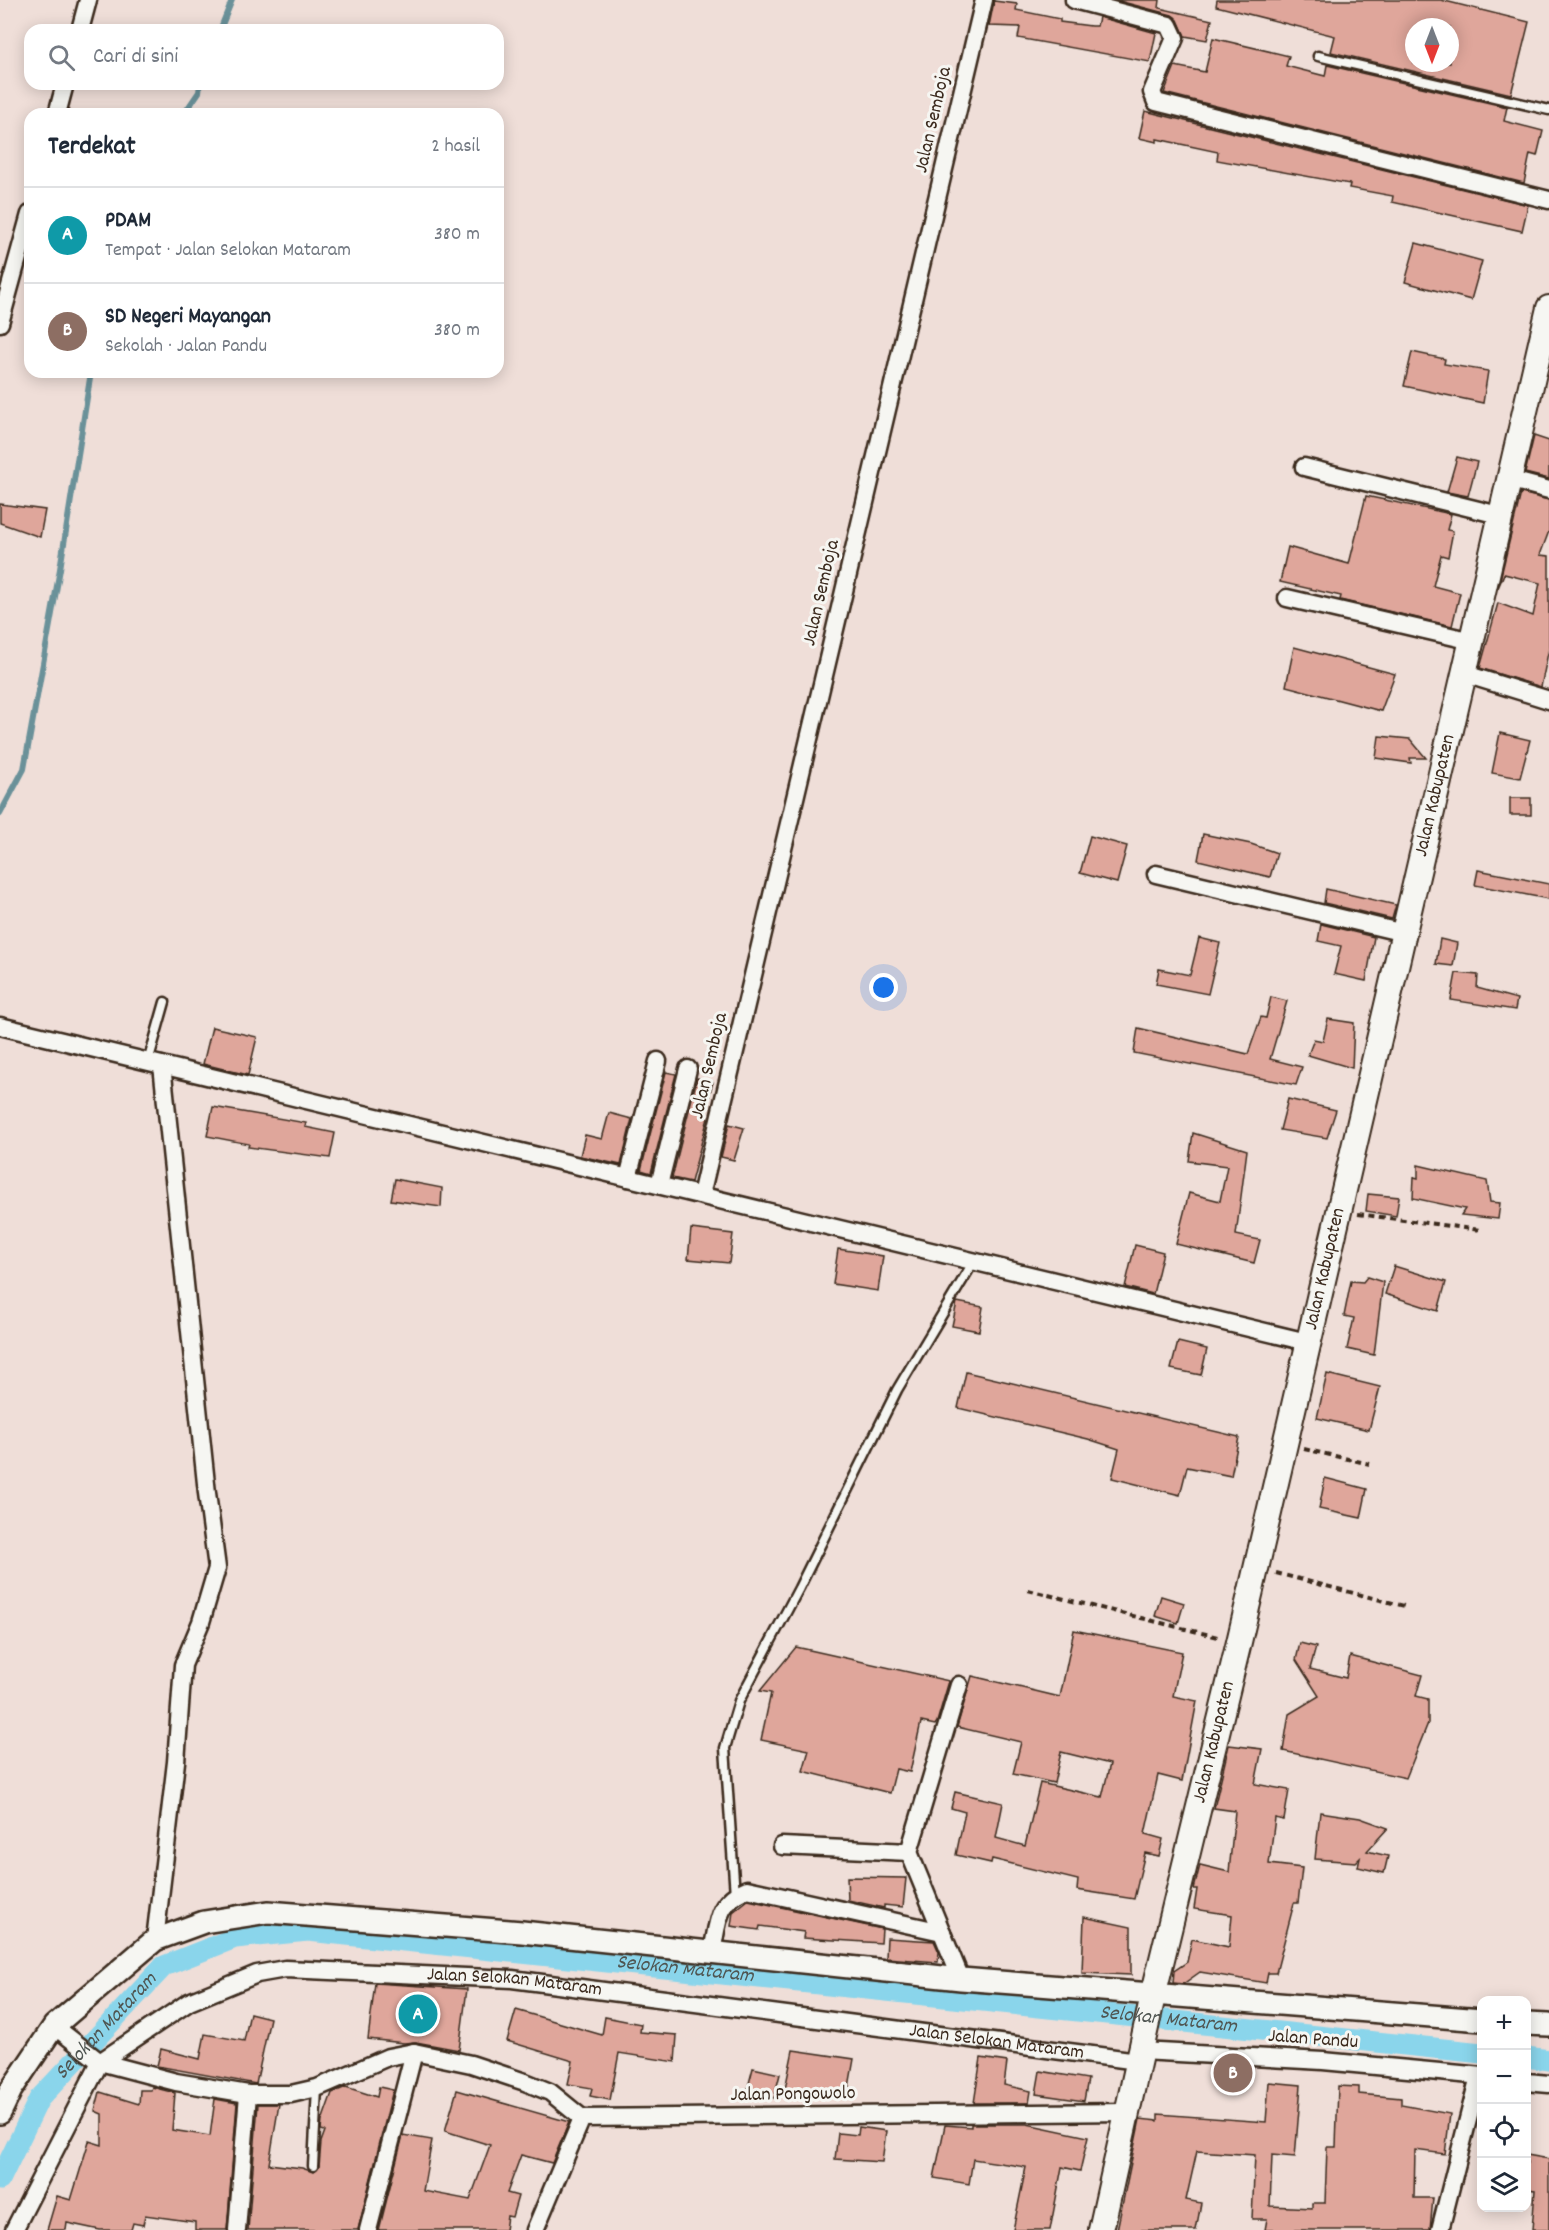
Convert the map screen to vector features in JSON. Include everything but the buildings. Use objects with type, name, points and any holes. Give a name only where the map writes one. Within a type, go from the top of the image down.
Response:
[{"type":"main road","name":"Jalan Kabupaten","points":[[1101,2230],[1152,2000],[1239,1642],[1283,1444],[1549,308]]},
{"type":"street","points":[[82,24],[88,0]]},
{"type":"street","name":"Jalan Semboja","points":[[701,1195],[984,0]]},
{"type":"street","points":[[1074,0],[1169,25],[1175,38],[1152,93],[1156,102],[1549,200]]},
{"type":"street","points":[[59,108],[63,90]]},
{"type":"street","points":[[0,323],[24,236]]},
{"type":"street","points":[[1304,467],[1499,515]]},
{"type":"street","points":[[1508,478],[1549,490]]},
{"type":"street","points":[[1287,598],[1472,641]]},
{"type":"street","points":[[1465,674],[1549,700]]},
{"type":"street","points":[[1156,874],[1404,933]]},
{"type":"street","points":[[0,1026],[1307,1342]]},
{"type":"street","points":[[628,1178],[658,1061]]},
{"type":"street","points":[[155,1064],[217,1568],[201,1622],[183,1665],[176,1762],[155,1940]]},
{"type":"street","points":[[659,1185],[688,1069]]},
{"type":"street","points":[[959,1685],[909,1851],[961,1979]]},
{"type":"street","points":[[782,1846],[909,1851]]},
{"type":"street","points":[[712,1952],[720,1910],[735,1895],[747,1889],[942,1932]]},
{"type":"street","points":[[0,2113],[11,2090],[60,2031],[155,1940],[204,1922],[268,1912],[522,1932],[1152,2000],[1477,2020]]},
{"type":"street","name":"Jalan Selokan Mataram","points":[[14,2230],[100,2062],[189,2002],[247,1978],[285,1969],[512,1979],[1140,2053]]},
{"type":"street","points":[[1531,2024],[1549,2025]]},
{"type":"street","points":[[60,2031],[100,2062],[184,2084],[248,2094],[291,2094],[317,2088],[388,2057],[414,2052],[471,2064],[550,2091],[582,2118],[535,2230]]},
{"type":"street","points":[[368,2230],[414,2052]]},
{"type":"street","name":"Jalan Pandu","points":[[1140,2053],[1323,2061],[1477,2076]]},
{"type":"street","points":[[1531,2082],[1549,2084]]},
{"type":"street","points":[[1445,2230],[1477,2089]]},
{"type":"street","points":[[237,2230],[248,2094]]},
{"type":"street","name":"Jalan Pongowolo","points":[[582,2118],[1127,2112]]},
{"type":"lane","points":[[1318,56],[1549,110]]},
{"type":"lane","points":[[155,1064],[165,1002]]},
{"type":"lane","points":[[735,1895],[725,1748],[739,1701],[799,1588],[897,1390],[974,1261]]},
{"type":"lane","points":[[313,2166],[317,2088]]},
{"type":"path","points":[[1338,1211],[1480,1230]]},
{"type":"path","points":[[1283,1444],[1370,1464]]},
{"type":"path","points":[[1255,1568],[1408,1606]]},
{"type":"path","points":[[1028,1590],[1239,1642]]},
{"type":"waterway","points":[[222,24],[232,0]]},
{"type":"waterway","points":[[188,108],[199,90]]},
{"type":"waterway","points":[[0,814],[24,769],[60,569],[90,378]]},
{"type":"waterway","name":"Selokan Mataram","points":[[0,2180],[39,2099],[164,1966],[235,1938],[308,1931],[1477,2052]]},
{"type":"waterway","name":"Selokan Mataram","points":[[1531,2058],[1549,2060]]},
{"type":"place","name":"PDAM","points":[[418,2014]]},
{"type":"place","name":"SD Negeri Mayangan","points":[[1233,2073]]}]
